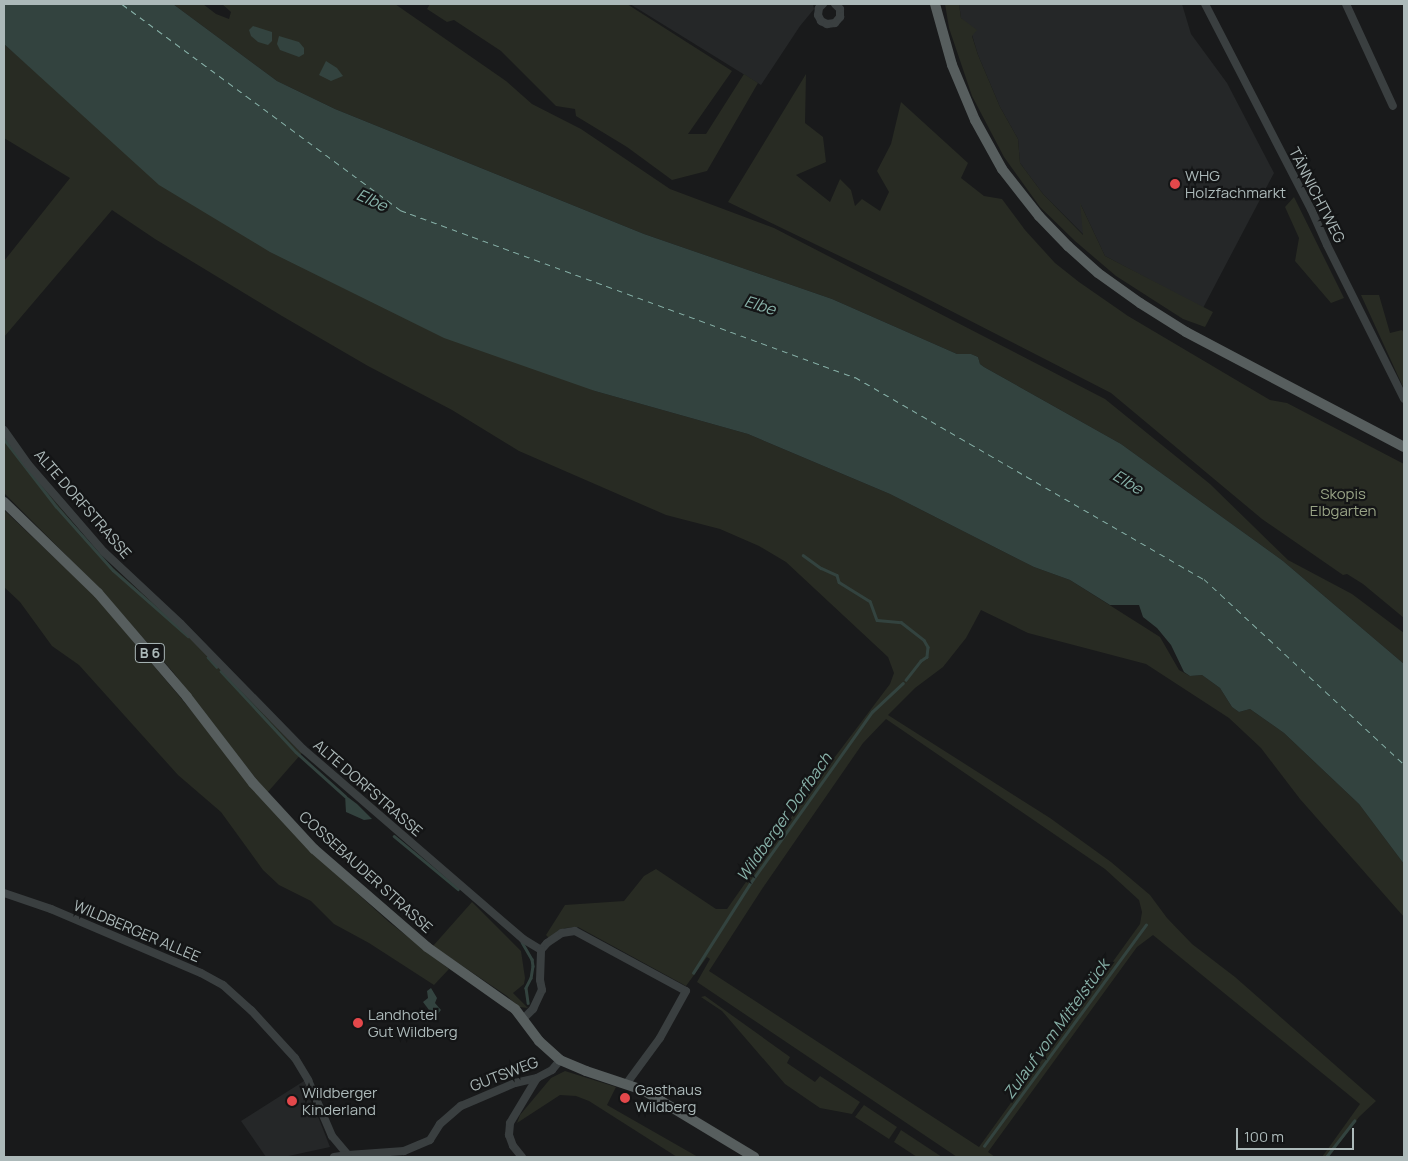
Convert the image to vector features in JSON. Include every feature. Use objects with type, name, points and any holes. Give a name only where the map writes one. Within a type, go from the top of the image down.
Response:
[{"type":"main road","points":[[936,4],[952,66],[975,120],[1002,169],[1039,216],[1068,246],[1098,273],[1140,304],[1186,332],[1404,447]]},
{"type":"main road","name":"COSSEBAUDER STRASSE","points":[[4,502],[98,593],[187,696],[254,783],[314,849],[427,947],[505,1001],[524,1018],[539,1041],[560,1060],[586,1071],[627,1083],[660,1098],[754,1157]]},
{"type":"street","points":[[821,4],[818,12],[819,18],[824,23],[831,24],[840,17],[840,9],[836,4]]},
{"type":"street","name":"TÄNNICHTWEG","points":[[1205,4],[1311,209],[1404,399]]},
{"type":"street","points":[[1346,4],[1393,106]]},
{"type":"street","name":"ALTE DORFSTRASSE","points":[[4,430],[28,464],[104,552],[187,630],[303,749],[523,939],[541,950]]},
{"type":"street","name":"WILDBERGER ALLEE","points":[[4,893],[51,910],[201,973],[223,985],[251,1010],[303,1071],[332,1136],[348,1155]]},
{"type":"street","points":[[524,1018],[533,1009],[542,990],[540,980],[541,950],[547,943],[562,933],[575,931],[686,991],[660,1038],[627,1083]]},
{"type":"street","name":"GUTSWEG","points":[[334,1157],[404,1151],[430,1140],[440,1124],[461,1106],[515,1083],[537,1078],[552,1070],[560,1060]]},
{"type":"street","points":[[522,1157],[511,1141],[510,1123],[537,1078]]},
{"type":"shaded area","points":[[630,4],[813,4],[814,9],[800,26],[761,85]]},
{"type":"shaded area","points":[[959,4],[1182,4],[1191,34],[1227,83],[1274,173],[1203,308],[1105,256],[1081,205],[1084,235],[1043,194],[1020,163],[1018,139],[1000,107],[978,55],[972,35],[961,18]]},
{"type":"shaded area","name":"Wildberger Kinderland","points":[[304,1081],[330,1147],[284,1157],[266,1157],[241,1121]]},
{"type":"green space","points":[[173,4],[203,4],[216,14],[229,19],[231,12],[222,4],[395,4],[506,81],[532,104],[581,129],[670,189],[774,228],[1105,399],[1210,484],[1288,560],[1352,594],[1404,633],[1404,664],[1283,561],[1121,444],[984,367],[980,364],[978,357],[971,354],[957,354],[832,299],[644,234],[335,109],[277,81]]},
{"type":"green space","points":[[430,4],[627,4],[732,71],[688,134],[706,134],[744,74],[758,83],[707,171],[672,180],[627,147],[576,116],[575,109],[556,106],[501,51],[454,20],[447,22],[427,9]]},
{"type":"green space","points":[[945,4],[959,4],[961,18],[977,30],[972,36],[978,55],[1000,107],[1018,139],[1020,163],[1043,194],[1083,235],[1080,203],[1105,256],[1213,312],[1205,327],[1183,319],[1116,276],[1075,241],[1040,207],[1004,157],[972,96],[949,28]]},
{"type":"green space","points":[[4,44],[65,98],[595,391],[748,434],[890,494],[1034,567],[1070,580],[1160,637],[1179,670],[1190,676],[1202,675],[1220,688],[1232,707],[1239,712],[1250,709],[1284,733],[1359,804],[1404,864],[1404,917],[1300,799],[1261,748],[1229,718],[1146,664],[1028,633],[981,610],[966,638],[943,667],[915,688],[888,715],[1050,818],[1111,862],[1150,895],[1167,918],[1192,944],[1235,977],[1376,1101],[1359,1117],[1329,1157],[1322,1157],[1360,1104],[1153,935],[1137,947],[988,1152],[995,1157],[957,1157],[697,982],[710,959],[707,957],[686,986],[578,927],[565,928],[549,938],[546,935],[565,905],[624,901],[644,876],[656,869],[716,909],[727,909],[816,782],[890,684],[894,673],[888,657],[786,562],[759,546],[720,529],[666,515],[519,451],[452,410],[368,366],[282,316],[155,239],[112,210],[4,337],[4,261],[70,178],[4,138]],"holes":[[[886,719],[1105,869],[1139,900],[1142,912],[1140,924],[979,1147],[709,971],[762,889],[863,743]]]},
{"type":"green space","name":"Skopis Elbgarten","points":[[806,74],[805,123],[823,137],[826,162],[796,175],[830,202],[840,179],[851,190],[855,206],[862,199],[880,211],[889,192],[877,171],[891,144],[901,102],[968,163],[961,178],[984,196],[1002,199],[1025,230],[1055,263],[1079,282],[1128,316],[1270,400],[1287,403],[1404,464],[1404,618],[1363,584],[1347,574],[1343,575],[1262,519],[1111,393],[916,293],[728,202]]},
{"type":"green space","points":[[1294,197],[1344,298],[1331,303],[1295,261],[1299,238],[1285,207]]},
{"type":"green space","points":[[1361,295],[1379,295],[1390,333],[1402,330],[1404,333],[1404,389]]},
{"type":"green space","points":[[4,435],[48,493],[101,557],[182,629],[302,753],[267,793],[173,672],[101,590],[4,493]]},
{"type":"green space","points":[[4,510],[96,597],[307,848],[389,922],[449,969],[434,985],[369,943],[334,924],[311,901],[279,885],[263,870],[221,812],[178,775],[79,665],[52,646],[20,602],[4,587]]},
{"type":"green space","points":[[472,902],[521,951],[525,978],[524,984],[513,993],[528,1008],[519,1007],[507,996],[433,946]]},
{"type":"green space","points":[[705,996],[790,1057],[787,1063],[815,1082],[820,1076],[860,1102],[852,1114],[820,1108],[785,1084],[722,1011],[701,997]]},
{"type":"green space","points":[[565,1071],[616,1087],[607,1105],[698,1157],[677,1157],[589,1101],[576,1096],[560,1095],[517,1123],[520,1115],[551,1078]]},
{"type":"green space","points":[[864,1105],[897,1127],[889,1139],[855,1117]]},
{"type":"green space","points":[[901,1130],[942,1157],[917,1157],[894,1142]]},
{"type":"water","name":"Elbe","points":[[4,4],[173,4],[277,81],[335,109],[644,234],[832,299],[957,354],[971,354],[978,357],[980,364],[984,367],[1121,444],[1283,561],[1404,664],[1404,864],[1359,804],[1284,733],[1250,709],[1239,712],[1232,707],[1220,688],[1202,675],[1190,676],[1184,672],[1171,645],[1157,628],[1143,617],[1139,605],[1110,605],[1070,580],[1034,567],[890,494],[748,434],[595,391],[444,338],[270,252],[159,185],[4,44]]},
{"type":"water","points":[[253,26],[272,32],[272,41],[268,45],[258,42],[251,36],[249,30]]},
{"type":"water","points":[[279,36],[299,42],[304,48],[304,54],[299,57],[280,50],[277,44]]},
{"type":"water","points":[[326,61],[337,68],[343,76],[331,81],[319,75]]},
{"type":"water","points":[[345,795],[372,819],[364,820],[346,812]]},
{"type":"water","points":[[431,988],[437,998],[435,1003],[441,1010],[432,1021],[427,1022],[424,1018],[429,1010],[423,1002],[428,998],[427,991]]},
{"type":"waterway","points":[[4,439],[56,506],[113,570],[188,636]]},
{"type":"waterway","name":"Wildberger Dorfbach","points":[[803,555],[821,568],[837,575],[839,582],[870,601],[877,620],[901,622],[924,640],[928,647],[927,657],[921,661],[906,680]]},
{"type":"waterway","points":[[208,657],[217,667]]},
{"type":"waterway","points":[[221,671],[296,752],[345,796]]},
{"type":"waterway","name":"Wildberger Dorfbach","points":[[693,973],[751,882],[872,712],[903,683]]},
{"type":"waterway","points":[[394,836],[458,889]]},
{"type":"waterway","name":"Zulauf vom Mittelstück","points":[[984,1146],[1146,925]]},
{"type":"waterway","points":[[522,942],[532,959],[533,966],[531,978],[526,988],[528,1003]]},
{"type":"waterway","points":[[1326,1157],[1354,1121]]},
{"type":"ferry route","points":[[122,4],[400,210],[855,377],[1204,579],[1404,764]]},
{"type":"place","name":"WHG Holzfachmarkt","points":[[1175,184]]},
{"type":"place","name":"Landhotel Gut Wildberg","points":[[358,1023]]},
{"type":"place","name":"Gasthaus Wildberg","points":[[625,1098]]},
{"type":"place","name":"Wildberger Kinderland","points":[[292,1101]]}]
